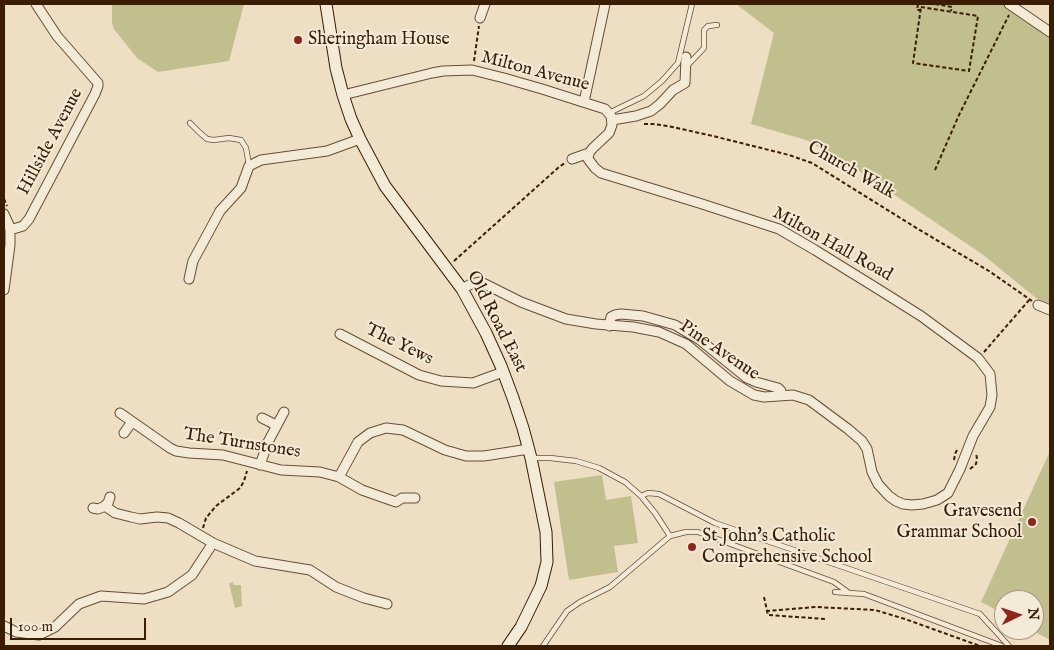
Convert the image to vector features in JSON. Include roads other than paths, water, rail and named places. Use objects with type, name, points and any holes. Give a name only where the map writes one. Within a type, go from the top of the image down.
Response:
[{"type":"main road","name":"Old Road East","points":[[326,4],[336,68],[350,119],[385,186],[462,289],[486,333],[518,412],[530,453],[546,532],[547,562],[541,586],[521,627],[508,646]]},
{"type":"street","name":"Hillside Avenue","points":[[8,235],[29,219],[98,86],[98,83],[57,36],[36,4]]},
{"type":"street","points":[[480,18],[485,4]]},
{"type":"street","points":[[584,102],[605,4]]},
{"type":"street","points":[[1009,4],[1050,32]]},
{"type":"street","points":[[572,159],[589,153],[610,132],[612,125],[611,116],[631,118],[651,111],[662,103],[673,90],[685,86],[686,62]]},
{"type":"street","name":"Milton Avenue","points":[[343,95],[432,73],[472,70],[603,108],[611,116]]},
{"type":"street","points":[[189,279],[193,260],[220,211],[241,188],[250,166],[262,160],[327,151],[360,139]]},
{"type":"street","name":"Milton Hall Road","points":[[589,153],[588,159],[591,165],[600,173],[778,229],[878,288],[921,316],[978,358],[990,374],[992,395],[990,407]]},
{"type":"street","points":[[4,290],[8,235],[6,211]]},
{"type":"street","name":"Pine Avenue","points":[[462,289],[481,282],[521,302],[556,316],[579,322],[633,327],[663,333],[692,348],[744,390],[760,396],[795,396],[809,400],[859,438],[867,449],[873,474],[882,489],[897,502],[910,505],[934,501],[944,497],[949,492],[973,436],[990,407]]},
{"type":"street","points":[[1034,302],[1050,310]]},
{"type":"street","name":"The Yews","points":[[340,334],[419,375],[440,381],[473,383],[503,372]]},
{"type":"street","points":[[260,465],[268,442],[284,412]]},
{"type":"street","name":"The Turnstones","points":[[120,413],[176,451],[221,454],[281,470],[320,472],[396,502],[403,498],[415,498]]},
{"type":"street","points":[[262,418],[276,425]]},
{"type":"street","points":[[124,434],[132,422]]},
{"type":"street","points":[[339,478],[358,442],[370,433],[386,428],[403,430],[445,450],[466,456],[530,453]]},
{"type":"street","points":[[93,508],[98,509],[104,506],[108,503],[110,497]]},
{"type":"street","points":[[104,506],[115,513],[138,519],[168,518],[213,543],[255,561],[310,570],[336,587],[364,598],[387,604]]},
{"type":"street","points":[[4,626],[16,632],[39,635],[55,627],[79,604],[101,596],[144,599],[168,592],[192,575],[213,543]]},
{"type":"lane","points":[[611,116],[644,96],[662,81],[678,63],[692,4]]},
{"type":"lane","points":[[686,62],[688,65],[703,48],[704,30],[708,26],[717,25]]},
{"type":"lane","points":[[190,123],[207,139],[229,138],[241,140],[246,148],[250,166]]},
{"type":"lane","points":[[530,453],[599,468],[625,482],[641,496],[670,536]]},
{"type":"lane","points":[[641,496],[648,493],[659,494],[715,523],[980,614],[1009,646]]},
{"type":"lane","points":[[543,646],[567,611],[580,602],[610,588],[670,536],[686,532],[698,532],[834,582],[848,592]]},
{"type":"lane","points":[[836,592],[864,594],[1002,646]]},
{"type":"place","name":"Sheringham House","points":[[298,40]]},
{"type":"place","name":"Gravesend Grammar School","points":[[1032,522]]},
{"type":"place","name":"St John's Catholic Comprehensive School","points":[[692,547]]}]
